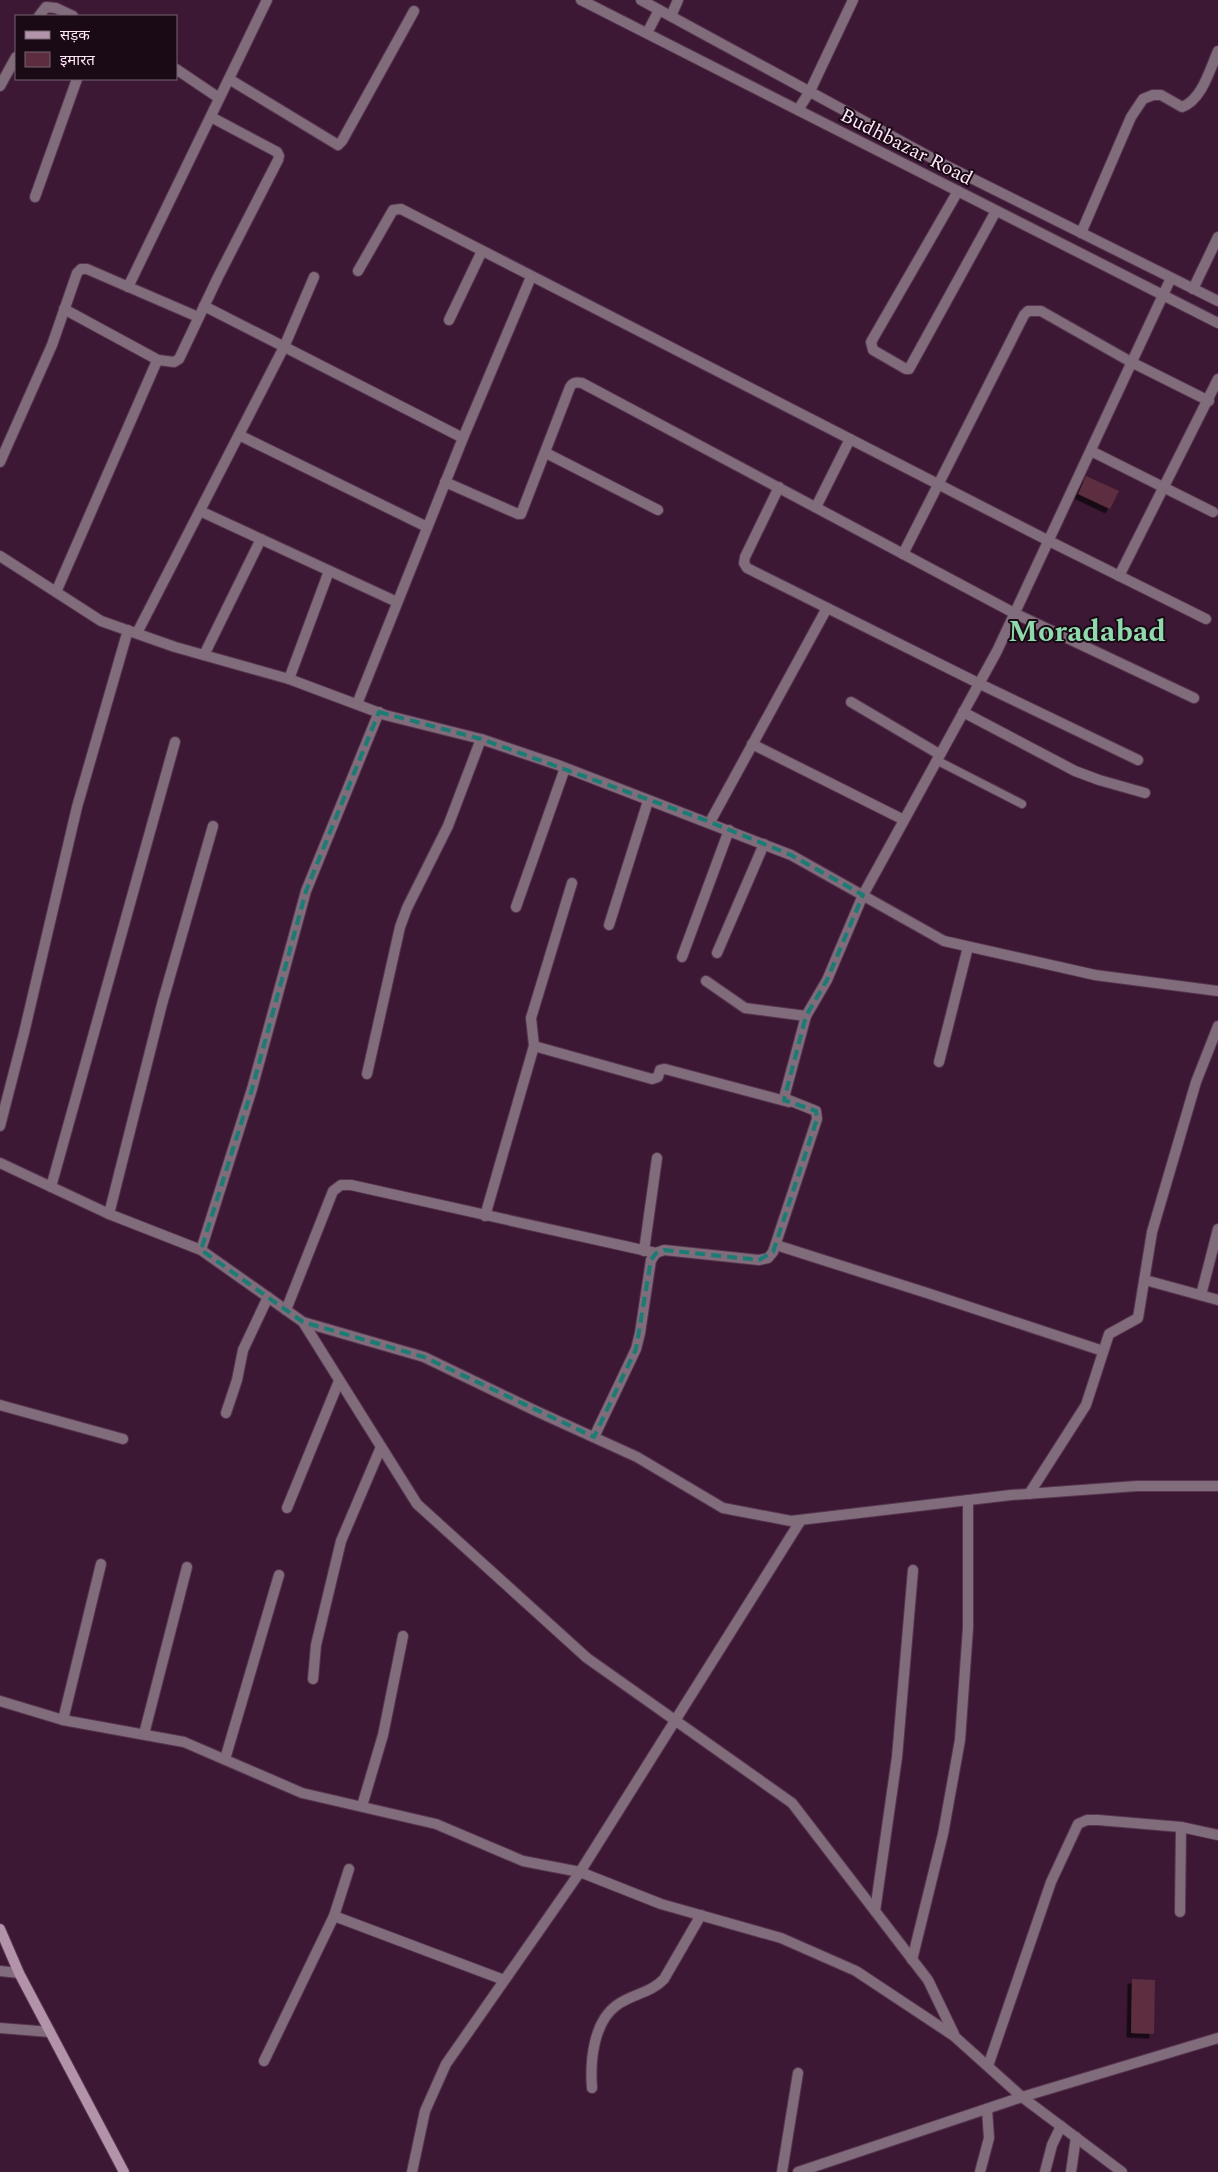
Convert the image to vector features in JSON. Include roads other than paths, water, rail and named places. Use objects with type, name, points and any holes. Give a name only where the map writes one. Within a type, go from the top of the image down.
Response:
[{"type":"main road","points":[[0,1929],[19,1972],[124,2172]]},
{"type":"street","points":[[128,287],[267,0]]},
{"type":"street","name":"Budhbazar Road","points":[[581,0],[1218,322]]},
{"type":"street","name":"Budhbazar Road","points":[[641,0],[941,163],[1218,301]]},
{"type":"street","points":[[671,16],[678,0]]},
{"type":"street","points":[[798,110],[810,91],[853,0]]},
{"type":"street","points":[[40,15],[46,7],[51,6],[71,15]]},
{"type":"street","points":[[647,33],[660,10]]},
{"type":"street","points":[[229,78],[338,145],[342,141],[414,11]]},
{"type":"street","points":[[1081,233],[1131,117],[1143,99],[1153,95],[1161,95],[1182,107],[1190,104],[1197,96],[1218,51]]},
{"type":"street","points":[[0,86],[15,59]]},
{"type":"street","points":[[178,70],[220,98]]},
{"type":"street","points":[[34,197],[77,80]]},
{"type":"street","points":[[64,309],[158,360],[174,362],[179,359],[198,317],[279,156],[277,152],[210,117]]},
{"type":"street","points":[[958,191],[871,342],[873,350],[906,369],[909,369],[996,210]]},
{"type":"street","points":[[358,271],[393,210],[397,208],[1048,541],[1206,619]]},
{"type":"street","points":[[1193,289],[1218,236]]},
{"type":"street","points":[[1084,255],[1092,239]]},
{"type":"street","points":[[449,320],[482,251]]},
{"type":"street","points":[[0,462],[52,345],[77,273],[81,269],[87,269],[198,317]]},
{"type":"street","points":[[0,1126],[24,1033],[77,807],[132,632],[200,511],[239,435],[284,346],[314,276]]},
{"type":"street","points":[[357,704],[445,482],[531,277]]},
{"type":"street","points":[[788,1102],[786,1094],[806,1016],[827,980],[863,895],[997,651],[1114,404],[1131,362],[1171,278]]},
{"type":"street","points":[[204,306],[463,438]]},
{"type":"street","points":[[903,554],[1024,315],[1028,311],[1040,311],[1131,362],[1209,400]]},
{"type":"street","points":[[56,592],[158,360]]},
{"type":"street","points":[[1119,576],[1218,379]]},
{"type":"street","points":[[445,482],[521,514],[570,388],[572,384],[577,382],[779,487],[1014,613],[1194,698]]},
{"type":"street","points":[[239,435],[427,527]]},
{"type":"street","points":[[816,507],[850,439]]},
{"type":"street","points":[[1091,451],[1213,512]]},
{"type":"street","points":[[546,453],[658,510]]},
{"type":"street","points":[[779,487],[745,557],[744,563],[747,568],[1138,760]]},
{"type":"street","points":[[200,511],[397,602]]},
{"type":"street","points":[[204,656],[261,539]]},
{"type":"street","points":[[0,556],[101,620],[132,632],[204,656],[289,679],[379,712],[481,740],[565,768],[648,802],[710,822],[791,855],[944,941],[1095,975],[1218,991]]},
{"type":"street","points":[[289,679],[329,571]]},
{"type":"street","points":[[710,822],[827,608]]},
{"type":"street","points":[[851,702],[938,757]]},
{"type":"street","points":[[201,1250],[252,1089],[306,890],[379,712]]},
{"type":"street","points":[[963,712],[1075,771],[1145,793]]},
{"type":"street","points":[[367,1074],[400,928],[407,908],[448,826],[481,740]]},
{"type":"street","points":[[51,1187],[175,742]]},
{"type":"street","points":[[752,744],[904,820]]},
{"type":"street","points":[[516,906],[565,768]]},
{"type":"street","points":[[609,925],[648,802]]},
{"type":"street","points":[[109,1214],[162,1004],[213,826]]},
{"type":"street","points":[[682,957],[729,830]]},
{"type":"street","points":[[717,954],[764,844]]},
{"type":"street","points":[[485,1216],[534,1046],[531,1018],[572,883]]},
{"type":"street","points":[[939,1062],[968,947]]},
{"type":"street","points":[[706,981],[745,1008],[806,1016]]},
{"type":"street","points":[[1029,1494],[1086,1405],[1109,1334],[1138,1318],[1152,1232],[1196,1082],[1218,1026]]},
{"type":"street","points":[[286,1310],[334,1192],[340,1185],[351,1185],[644,1251],[656,1253],[664,1250],[759,1260],[768,1258],[776,1245],[817,1119],[816,1111],[665,1069],[660,1070],[658,1077],[652,1079],[534,1046]]},
{"type":"street","points":[[644,1251],[657,1158]]},
{"type":"street","points":[[0,1163],[109,1214],[201,1250],[302,1322],[424,1357],[638,1456],[723,1508],[791,1521],[1029,1494],[1137,1486],[1218,1486]]},
{"type":"street","points":[[1201,1295],[1218,1229]]},
{"type":"street","points":[[776,1245],[1103,1351]]},
{"type":"street","points":[[594,1437],[636,1349],[651,1260],[656,1253]]},
{"type":"street","points":[[1145,1280],[1218,1300]]},
{"type":"street","points":[[226,1413],[237,1380],[243,1350],[268,1297]]},
{"type":"street","points":[[302,1322],[417,1504],[487,1570],[586,1658],[792,1803],[928,1980],[954,2036]]},
{"type":"street","points":[[287,1508],[339,1381]]},
{"type":"street","points":[[0,1405],[123,1439]]},
{"type":"street","points":[[313,1679],[316,1645],[341,1541],[381,1448]]},
{"type":"street","points":[[912,1960],[944,1834],[960,1740],[968,1628],[968,1500]]},
{"type":"street","points":[[412,2172],[425,2110],[446,2064],[580,1872],[801,1520]]},
{"type":"street","points":[[63,1720],[100,1564]]},
{"type":"street","points":[[144,1734],[187,1567]]},
{"type":"street","points":[[875,1911],[897,1757],[912,1570]]},
{"type":"street","points":[[225,1760],[279,1575]]},
{"type":"street","points":[[362,1806],[383,1735],[404,1636]]},
{"type":"street","points":[[0,1701],[63,1720],[184,1742],[302,1793],[436,1824],[523,1861],[580,1872],[661,1904],[781,1938],[856,1971],[954,2036],[1022,2097],[1122,2172]]},
{"type":"street","points":[[988,2066],[1051,1882],[1078,1824],[1087,1820],[1098,1820],[1181,1826],[1218,1835]]},
{"type":"street","points":[[1180,1912],[1181,1826]]},
{"type":"street","points":[[264,2061],[334,1916],[349,1869]]},
{"type":"street","points":[[592,2088],[593,2051],[604,2018],[616,2005],[656,1987],[664,1979],[701,1915]]},
{"type":"street","points":[[334,1916],[504,1980]]},
{"type":"street","points":[[0,1971],[19,1972]]},
{"type":"street","points":[[0,2028],[50,2032]]},
{"type":"street","points":[[798,2172],[813,2170],[1022,2097],[1218,2038]]},
{"type":"street","points":[[782,2172],[798,2074]]},
{"type":"street","points":[[980,2172],[989,2138],[987,2109]]},
{"type":"street","points":[[1045,2172],[1052,2145],[1061,2126]]},
{"type":"street","points":[[1071,2172],[1076,2137]]},
{"type":"lane","points":[[938,757],[1022,804]]},
{"type":"district","name":"Moradabad","points":[[1087,631]]}]
